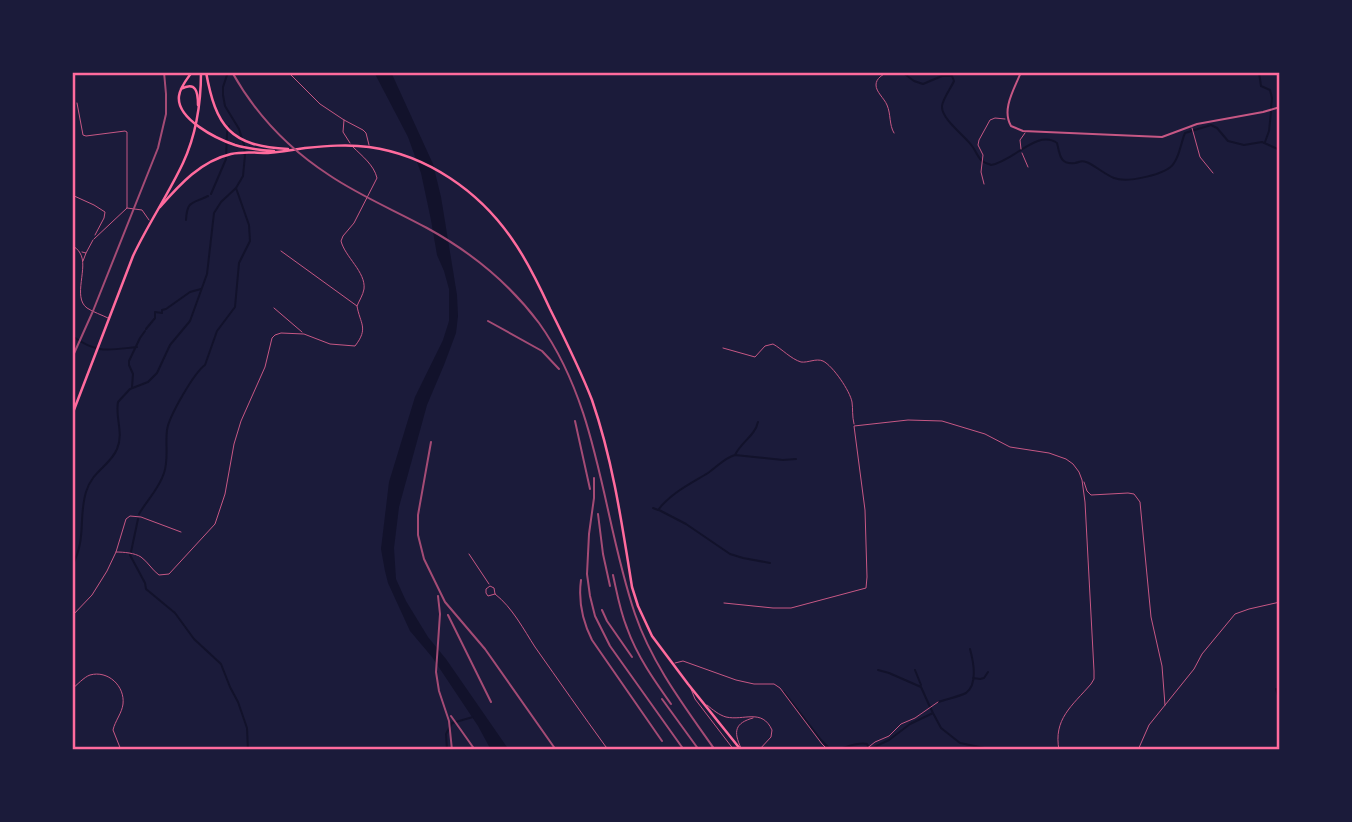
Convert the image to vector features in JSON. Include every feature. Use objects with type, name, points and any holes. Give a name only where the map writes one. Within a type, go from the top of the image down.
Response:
[{"type":"main road","points":[[192,72],[181,89],[179,102],[185,115],[218,138],[251,148],[273,150],[361,146],[407,157],[441,172],[459,184],[481,202],[507,232],[537,282],[572,352],[591,399],[610,462],[638,607],[652,636],[741,750]]},
{"type":"main road","points":[[203,72],[216,111],[227,129],[243,141],[266,148],[295,149]]},
{"type":"main road","points":[[72,415],[133,256],[188,149],[198,109],[203,72]]},
{"type":"main road","points":[[181,89],[189,87],[195,90],[198,109]]},
{"type":"main road","points":[[158,209],[185,180],[217,159],[237,153],[295,149]]},
{"type":"street","points":[[288,72],[320,104],[363,130],[370,147]]},
{"type":"street","points":[[887,72],[878,79],[876,85],[889,109],[891,130],[894,134]]},
{"type":"street","points":[[1007,120],[1008,105],[1021,72]]},
{"type":"street","points":[[77,103],[83,135],[127,132],[127,208],[94,239]]},
{"type":"street","points":[[984,184],[984,159],[978,145],[987,122],[995,118],[1007,120],[1015,129],[1027,132],[1157,137],[1279,107],[1278,152]]},
{"type":"street","points":[[116,552],[141,557],[156,574],[164,576],[177,566],[215,524],[225,494],[241,421],[265,367],[275,335],[281,332],[304,334],[330,344],[357,344],[363,332],[358,306],[364,290],[363,280],[341,241],[354,223],[377,178],[366,159],[345,137],[342,129],[344,120]]},
{"type":"street","points":[[1192,127],[1200,157],[1213,173]]},
{"type":"street","points":[[1021,149],[1020,140],[1027,132]]},
{"type":"street","points":[[1022,153],[1028,167]]},
{"type":"street","points":[[72,195],[105,212],[86,253],[81,285],[83,303],[87,308],[109,318]]},
{"type":"street","points":[[127,208],[142,210],[151,221]]},
{"type":"street","points":[[72,245],[80,252],[86,253]]},
{"type":"street","points":[[281,251],[358,306]]},
{"type":"street","points":[[80,252],[83,263]]},
{"type":"street","points":[[274,308],[304,334]]},
{"type":"street","points":[[723,348],[755,357],[765,346],[773,344],[802,362],[823,361],[846,386],[852,401],[864,510],[867,577],[866,588],[791,608],[724,603]]},
{"type":"street","points":[[854,426],[908,420],[942,421],[985,434],[1010,447],[1041,451],[1066,459],[1077,469],[1091,495],[1134,494],[1140,502],[1151,617],[1162,666],[1166,705]]},
{"type":"street","points":[[1059,750],[1060,722],[1094,679],[1082,480]]},
{"type":"street","points":[[72,616],[100,583],[116,552],[126,519],[130,516],[141,517],[181,532]]},
{"type":"street","points":[[469,554],[490,586],[496,590],[495,594],[508,608],[610,750]]},
{"type":"street","points":[[490,586],[486,594],[491,597],[495,594]]},
{"type":"street","points":[[1138,750],[1149,725],[1235,614],[1280,602]]},
{"type":"street","points":[[673,664],[683,660],[736,680],[754,684],[775,684],[828,750]]},
{"type":"street","points":[[72,689],[89,676],[96,675],[109,677],[120,687],[123,704],[113,730],[121,750]]},
{"type":"street","points":[[688,684],[695,698],[734,750]]},
{"type":"street","points":[[701,700],[726,717],[765,721],[772,730],[771,737],[760,750]]},
{"type":"street","points":[[865,750],[938,702]]},
{"type":"street","points":[[741,750],[736,732],[738,726],[744,721],[756,718]]},
{"type":"street","points":[[1099,750],[1114,750]]},
{"type":"shaded area","points":[[374,72],[391,72],[433,164],[441,197],[458,316],[456,333],[427,405],[399,507],[394,548],[396,579],[428,637],[509,750],[491,750],[432,657],[410,631],[385,571],[381,549],[389,482],[415,397],[443,340],[449,321],[449,289],[437,255],[421,173],[408,137]]},
{"type":"waterway","points":[[72,566],[81,537],[86,492],[92,479],[114,455],[119,443],[118,402],[130,389],[148,382],[157,373],[170,345],[190,321],[207,274],[214,213],[243,176],[244,145],[239,129],[225,106],[223,95],[228,72]]},
{"type":"waterway","points":[[902,72],[923,84],[942,76],[952,76],[954,81],[942,106],[945,116],[981,160],[991,165],[1033,143],[1049,140],[1057,143],[1066,162],[1084,161],[1114,178],[1136,179],[1170,167],[1178,156],[1185,133],[1211,125],[1228,141],[1244,145],[1262,142],[1280,150]]},
{"type":"waterway","points":[[1259,72],[1261,86],[1270,90],[1271,108]]},
{"type":"waterway","points":[[1265,142],[1271,112]]},
{"type":"waterway","points":[[211,194],[226,159],[229,126]]},
{"type":"waterway","points":[[139,514],[162,479],[166,462],[167,430],[172,415],[189,385],[205,365],[217,331],[235,307],[239,263],[250,241],[249,225],[236,188]]},
{"type":"waterway","points":[[186,220],[189,206],[208,196]]},
{"type":"waterway","points":[[146,329],[155,318],[155,312],[162,313],[162,310],[190,292],[201,289]]},
{"type":"waterway","points":[[132,387],[133,374],[129,361],[145,331]]},
{"type":"waterway","points":[[72,336],[96,348],[137,347]]},
{"type":"waterway","points":[[735,455],[758,422]]},
{"type":"waterway","points":[[653,508],[658,510],[675,494],[735,455],[796,459]]},
{"type":"waterway","points":[[659,510],[686,524],[730,554],[770,563]]},
{"type":"waterway","points":[[131,552],[138,519]]},
{"type":"waterway","points":[[130,555],[146,589],[175,613],[194,639],[221,664],[247,728],[248,750]]},
{"type":"waterway","points":[[938,702],[966,693],[970,689],[974,672],[970,649]]},
{"type":"waterway","points":[[878,670],[921,687],[930,707]]},
{"type":"waterway","points":[[915,670],[921,685]]},
{"type":"waterway","points":[[973,678],[984,678],[988,672]]},
{"type":"waterway","points":[[1276,689],[1280,702]]},
{"type":"waterway","points":[[784,692],[831,750],[863,743],[872,748],[933,713],[930,707]]},
{"type":"waterway","points":[[933,713],[941,728],[960,743],[994,750]]},
{"type":"waterway","points":[[447,750],[446,734],[452,723],[473,717]]},
{"type":"railway","points":[[72,358],[158,148],[166,114],[164,72]]},
{"type":"railway","points":[[232,72],[262,116],[300,154],[341,183],[459,247],[502,282],[539,323],[559,356],[575,391],[597,464],[624,577],[642,632],[670,685],[715,750]]},
{"type":"railway","points":[[488,321],[542,351],[559,369]]},
{"type":"railway","points":[[575,421],[590,489]]},
{"type":"railway","points":[[431,442],[418,515],[418,535],[424,559],[445,602],[485,649],[556,750]]},
{"type":"railway","points":[[594,478],[587,574],[595,616],[610,646],[684,750]]},
{"type":"railway","points":[[598,514],[610,586]]},
{"type":"railway","points":[[613,575],[622,615],[631,638],[646,667],[671,704]]},
{"type":"railway","points":[[581,580],[582,611],[592,640],[662,741]]},
{"type":"railway","points":[[438,596],[440,614],[436,672],[449,721],[452,750]]},
{"type":"railway","points":[[602,610],[632,657]]},
{"type":"railway","points":[[448,615],[491,702]]},
{"type":"railway","points":[[662,699],[699,750]]},
{"type":"railway","points":[[451,716],[475,750]]}]
